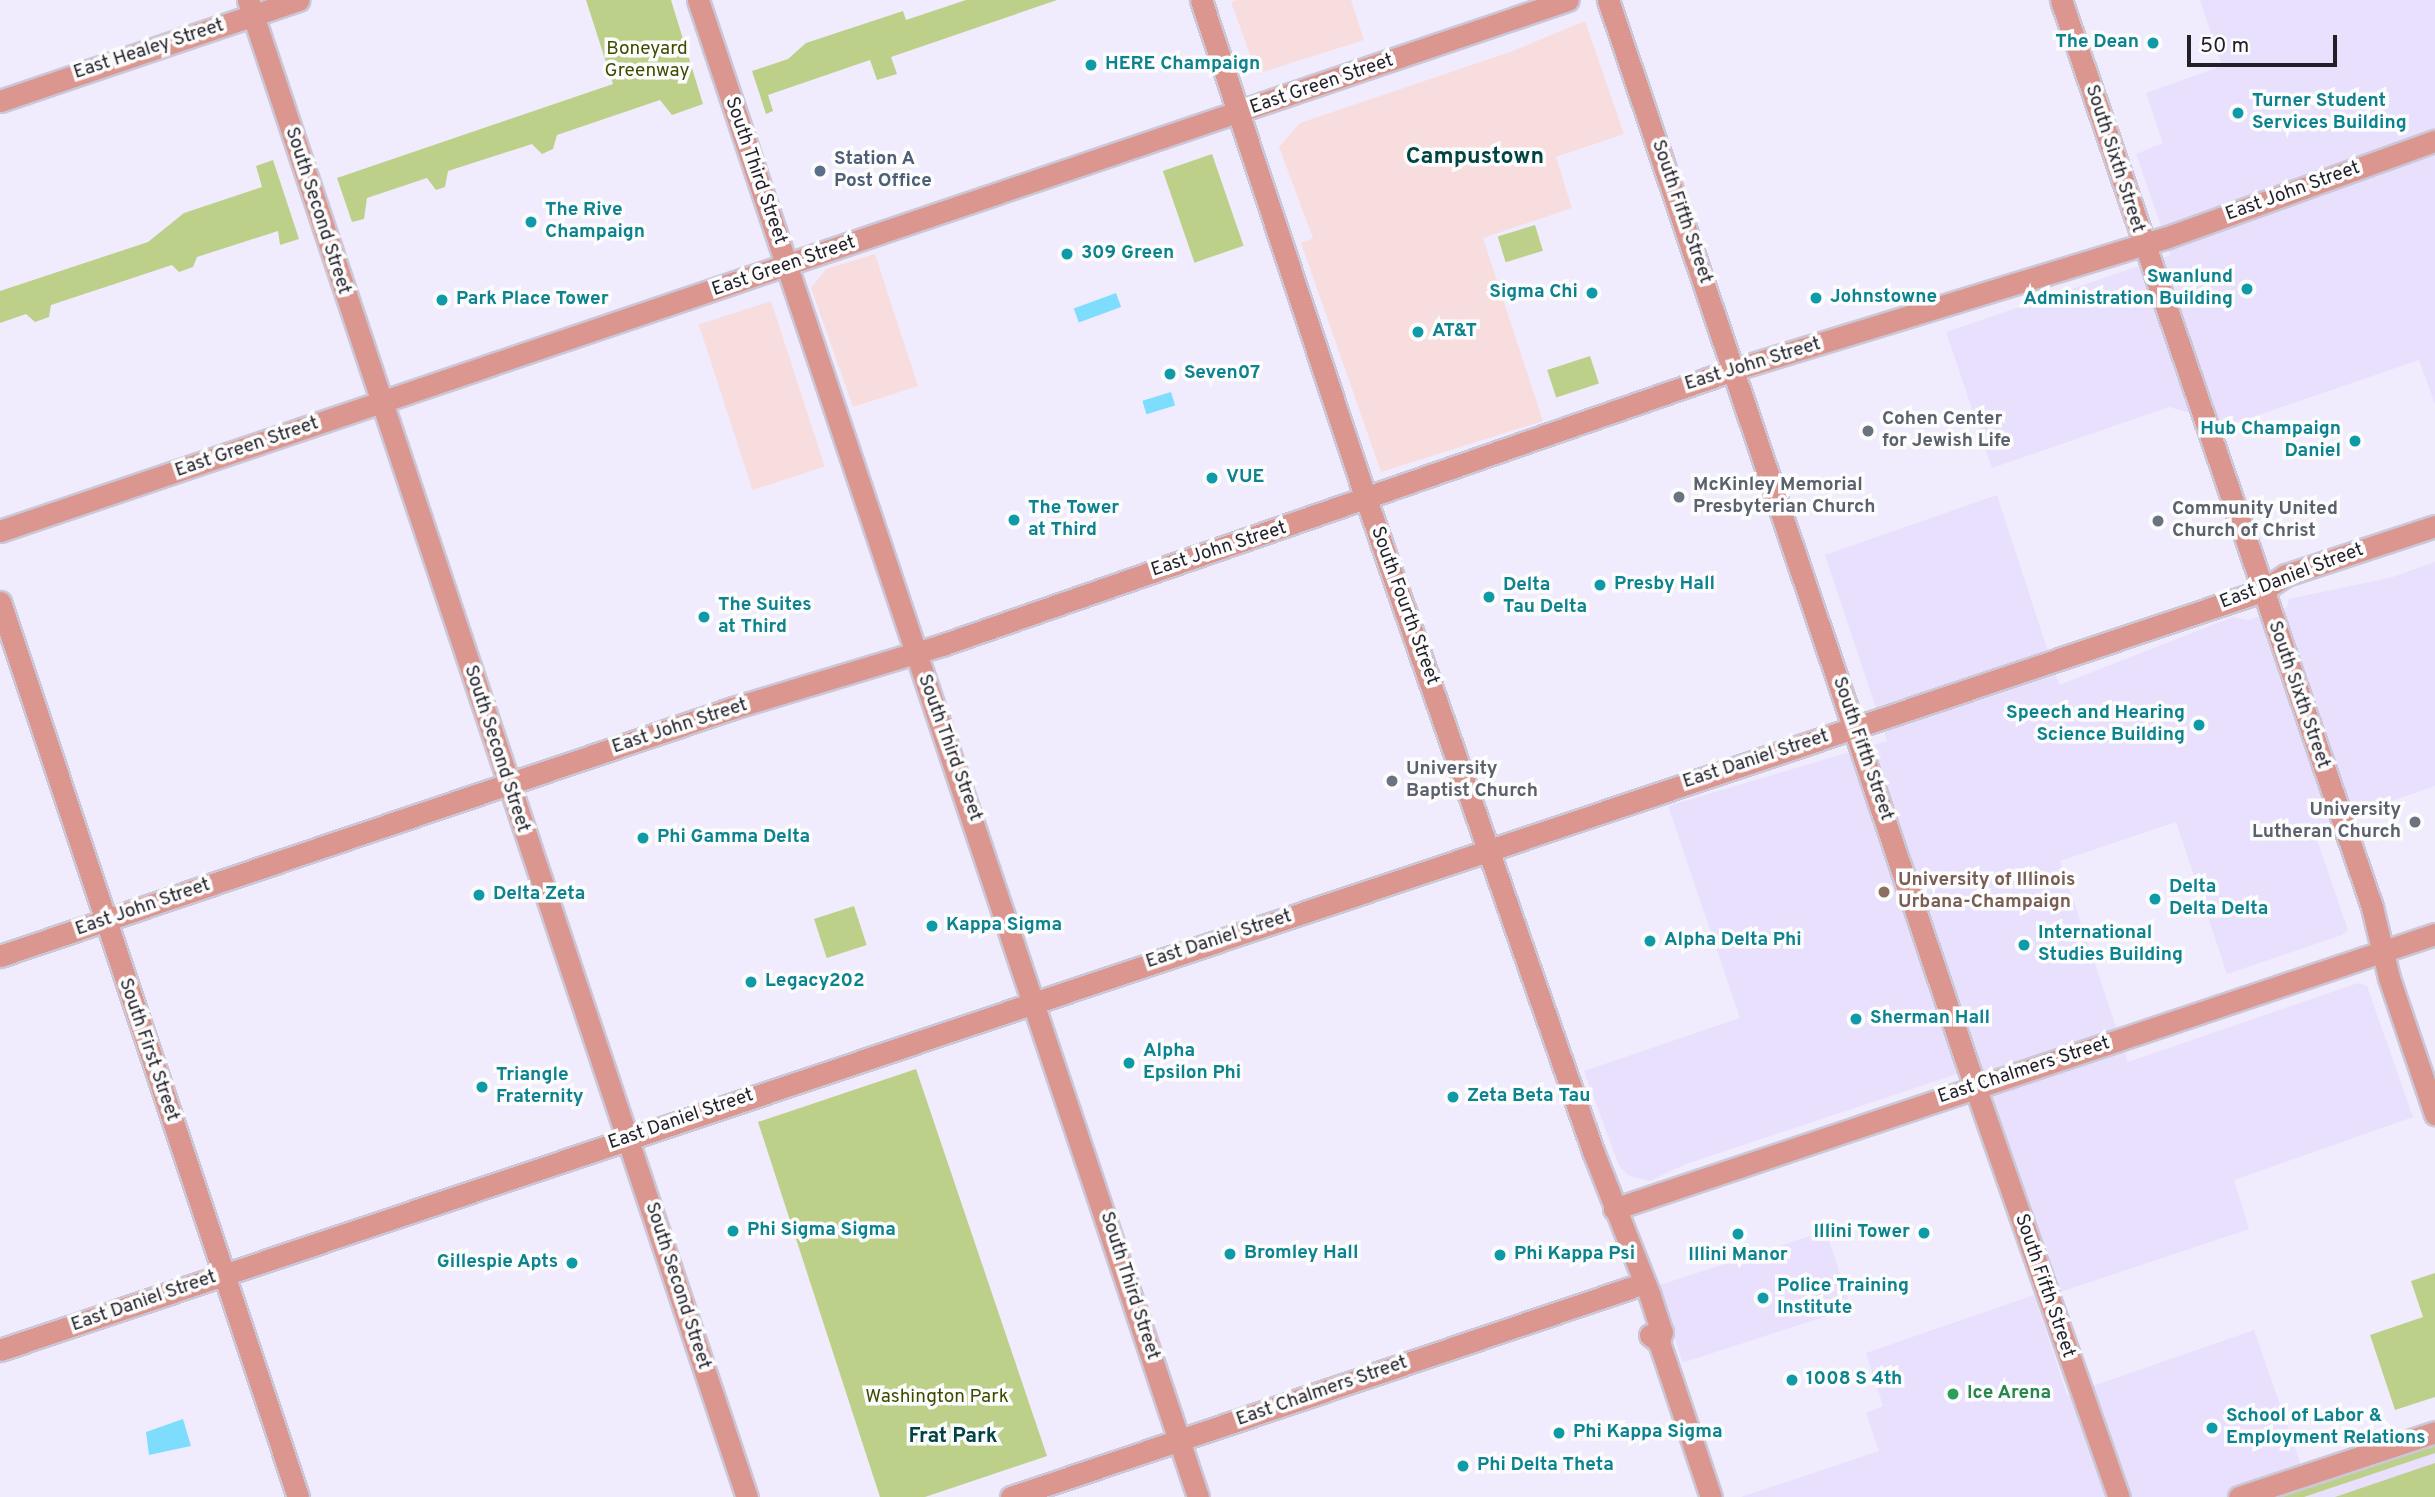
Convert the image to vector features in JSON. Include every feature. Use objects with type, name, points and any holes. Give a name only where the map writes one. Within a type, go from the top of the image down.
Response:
[{"type":"street","name":"East Healey Street","points":[[0,101],[251,8],[298,0]]},
{"type":"street","name":"South Third Street","points":[[698,0],[1198,1497]]},
{"type":"street","name":"South Fourth Street","points":[[1201,0],[1365,496],[1614,1209],[1627,1230],[1658,1320],[1662,1332],[1659,1342]]},
{"type":"street","name":"East Green Street","points":[[0,531],[1238,114],[1568,0]]},
{"type":"street","name":"South Fifth Street","points":[[1608,0],[1736,369],[1975,1087],[2119,1497]]},
{"type":"street","name":"South Sixth Street","points":[[2061,0],[2383,951],[2435,1114]]},
{"type":"street","name":"South Second Street","points":[[251,8],[507,784],[629,1138],[747,1497]]},
{"type":"street","name":"East John Street","points":[[0,956],[507,784],[915,654],[1326,514],[1336,505],[1736,369],[2143,246],[2435,141]]},
{"type":"street","name":"East Daniel Street","points":[[0,1350],[1034,1000],[2262,591],[2286,575],[2435,526]]},
{"type":"street","name":"South First Street","points":[[0,602],[103,922],[225,1274],[298,1497]]},
{"type":"street","name":"East Chalmers Street","points":[[1614,1209],[2435,934]]},
{"type":"street","name":"South Fourth Street","points":[[1614,1209],[1615,1234],[1650,1335],[1659,1342],[1710,1497]]},
{"type":"street","name":"East Chalmers Street","points":[[1011,1497],[1633,1287]]},
{"type":"street","points":[[2239,1497],[2435,1432]]},
{"type":"shaded area","points":[[1351,0],[1364,40],[1257,74],[1231,2]]},
{"type":"shaded area","points":[[2200,0],[2435,0],[2435,404],[2419,360],[2232,424],[2169,407],[1992,468],[1946,332],[2171,255],[2136,154],[2163,143],[2146,93],[2222,66]]},
{"type":"shaded area","points":[[1585,21],[1624,134],[1556,157],[1572,208],[1483,238],[1543,421],[1381,472],[1301,243],[1313,238],[1279,147],[1300,123],[1510,52]]},
{"type":"shaded area","points":[[875,254],[918,386],[853,407],[811,288],[826,269]]},
{"type":"shaded area","points":[[771,301],[825,466],[752,490],[699,324]]},
{"type":"shaded area","name":"University of Illinois Urbana-Champaign","points":[[1997,495],[2059,685],[2233,617],[2249,620],[2287,607],[2289,599],[2393,577],[2435,562],[2435,786],[2313,828],[2348,930],[2342,935],[2227,974],[2176,822],[2060,861],[2128,1062],[2358,983],[2367,986],[2413,1117],[2234,1180],[2249,1229],[2060,1292],[1981,1066],[1686,1164],[1650,1181],[1629,1176],[1619,1166],[1584,1071],[1740,1018],[1668,806],[1887,741],[1825,555]]},
{"type":"shaded area","points":[[1826,1231],[1851,1308],[1683,1363],[1658,1286]]},
{"type":"shaded area","points":[[2034,1295],[2067,1395],[2254,1330],[2309,1488],[2435,1446],[2435,1497],[1741,1497],[1879,1451],[1866,1413],[1883,1406],[1866,1353]]},
{"type":"green space","name":"Boneyard Greenway","points":[[586,0],[671,0],[703,104],[672,115],[660,100],[557,135],[553,149],[542,154],[532,144],[448,171],[445,187],[436,190],[427,178],[367,198],[364,219],[352,222],[337,178],[613,84]]},
{"type":"green space","points":[[966,0],[1057,0],[891,57],[897,74],[877,80],[870,60],[768,95],[773,111],[766,114],[752,71],[788,59],[806,43],[903,11],[906,20]]},
{"type":"green space","points":[[1212,154],[1244,246],[1194,263],[1163,171]]},
{"type":"green space","points":[[273,160],[299,239],[280,245],[278,231],[197,257],[193,267],[179,272],[172,265],[51,305],[49,317],[35,322],[26,314],[0,323],[0,291],[148,242],[184,213],[262,187],[256,166]]},
{"type":"green space","points":[[1535,225],[1543,251],[1506,262],[1498,236]]},
{"type":"green space","points":[[1590,356],[1599,384],[1556,397],[1547,370]]},
{"type":"green space","points":[[854,906],[867,945],[827,958],[814,919]]},
{"type":"green space","name":"Washington Park","points":[[916,1069],[1047,1456],[925,1497],[880,1497],[758,1122]]},
{"type":"green space","points":[[2435,1273],[2435,1397],[2395,1410],[2370,1335],[2423,1317],[2411,1281]]},
{"type":"green space","points":[[2435,1446],[2435,1453],[2304,1497],[2282,1497]]},
{"type":"green space","points":[[2435,1463],[2435,1497],[2335,1497]]},
{"type":"water","points":[[1116,293],[1121,307],[1079,322],[1074,308]]},
{"type":"water","points":[[1171,392],[1175,405],[1146,414],[1142,401]]},
{"type":"water","points":[[183,1419],[191,1446],[149,1455],[146,1432]]},
{"type":"place","name":"The Dean","points":[[2153,43]]},
{"type":"place","name":"HERE Champaign","points":[[1091,65]]},
{"type":"place","name":"Turner Student Services Building","points":[[2238,113]]},
{"type":"place","name":"Station A Post Office","points":[[820,171]]},
{"type":"place","name":"The Rive Champaign","points":[[531,222]]},
{"type":"place","name":"309 Green","points":[[1067,254]]},
{"type":"place","name":"Swanlund Administration Building","points":[[2247,289]]},
{"type":"place","name":"Sigma Chi","points":[[1592,293]]},
{"type":"place","name":"Johnstowne","points":[[1816,298]]},
{"type":"place","name":"Park Place Tower","points":[[442,300]]},
{"type":"place","name":"AT&T","points":[[1418,332]]},
{"type":"place","name":"Seven07","points":[[1170,374]]},
{"type":"place","name":"Cohen Center for Jewish Life","points":[[1868,431]]},
{"type":"place","name":"Hub Champaign Daniel","points":[[2355,441]]},
{"type":"place","name":"VUE","points":[[1212,478]]},
{"type":"place","name":"McKinley Memorial Presbyterian Church","points":[[1679,497]]},
{"type":"place","name":"The Tower at Third","points":[[1014,520]]},
{"type":"place","name":"Community United Church of Christ","points":[[2158,521]]},
{"type":"place","name":"Presby Hall","points":[[1600,585]]},
{"type":"place","name":"Delta Tau Delta","points":[[1489,597]]},
{"type":"place","name":"The Suites at Third","points":[[704,617]]},
{"type":"place","name":"Speech and Hearing Science Building","points":[[2199,725]]},
{"type":"place","name":"University Baptist Church","points":[[1392,781]]},
{"type":"place","name":"University Lutheran Church","points":[[2415,822]]},
{"type":"place","name":"Phi Gamma Delta","points":[[643,838]]},
{"type":"place","name":"University of Illinois Urbana-Champaign","points":[[1884,892]]},
{"type":"place","name":"Delta Zeta","points":[[479,895]]},
{"type":"place","name":"Delta Delta Delta","points":[[2155,899]]},
{"type":"place","name":"Kappa Sigma","points":[[932,926]]},
{"type":"place","name":"Alpha Delta Phi","points":[[1650,941]]},
{"type":"place","name":"International Studies Building","points":[[2024,945]]},
{"type":"place","name":"Legacy202","points":[[751,982]]},
{"type":"place","name":"Sherman Hall","points":[[1856,1019]]},
{"type":"place","name":"Alpha Epsilon Phi","points":[[1129,1063]]},
{"type":"place","name":"Triangle Fraternity","points":[[482,1087]]},
{"type":"place","name":"Zeta Beta Tau","points":[[1453,1097]]},
{"type":"place","name":"Phi Sigma Sigma","points":[[733,1231]]},
{"type":"place","name":"Illini Tower","points":[[1924,1233]]},
{"type":"place","name":"Illini Manor","points":[[1738,1234]]},
{"type":"place","name":"Bromley Hall","points":[[1230,1254]]},
{"type":"place","name":"Phi Kappa Psi","points":[[1500,1255]]},
{"type":"place","name":"Gillespie Apts","points":[[572,1263]]},
{"type":"place","name":"Police Training Institute","points":[[1763,1298]]},
{"type":"place","name":"1008 S 4th","points":[[1792,1380]]},
{"type":"place","name":"Ice Arena","points":[[1953,1394]]},
{"type":"place","name":"School of Labor & Employment Relations","points":[[2212,1428]]},
{"type":"place","name":"Phi Kappa Sigma","points":[[1559,1433]]},
{"type":"place","name":"Phi Delta Theta","points":[[1463,1466]]},
{"type":"district","name":"Campustown","points":[[1475,158]]},
{"type":"district","name":"Frat Park","points":[[953,1437]]}]
